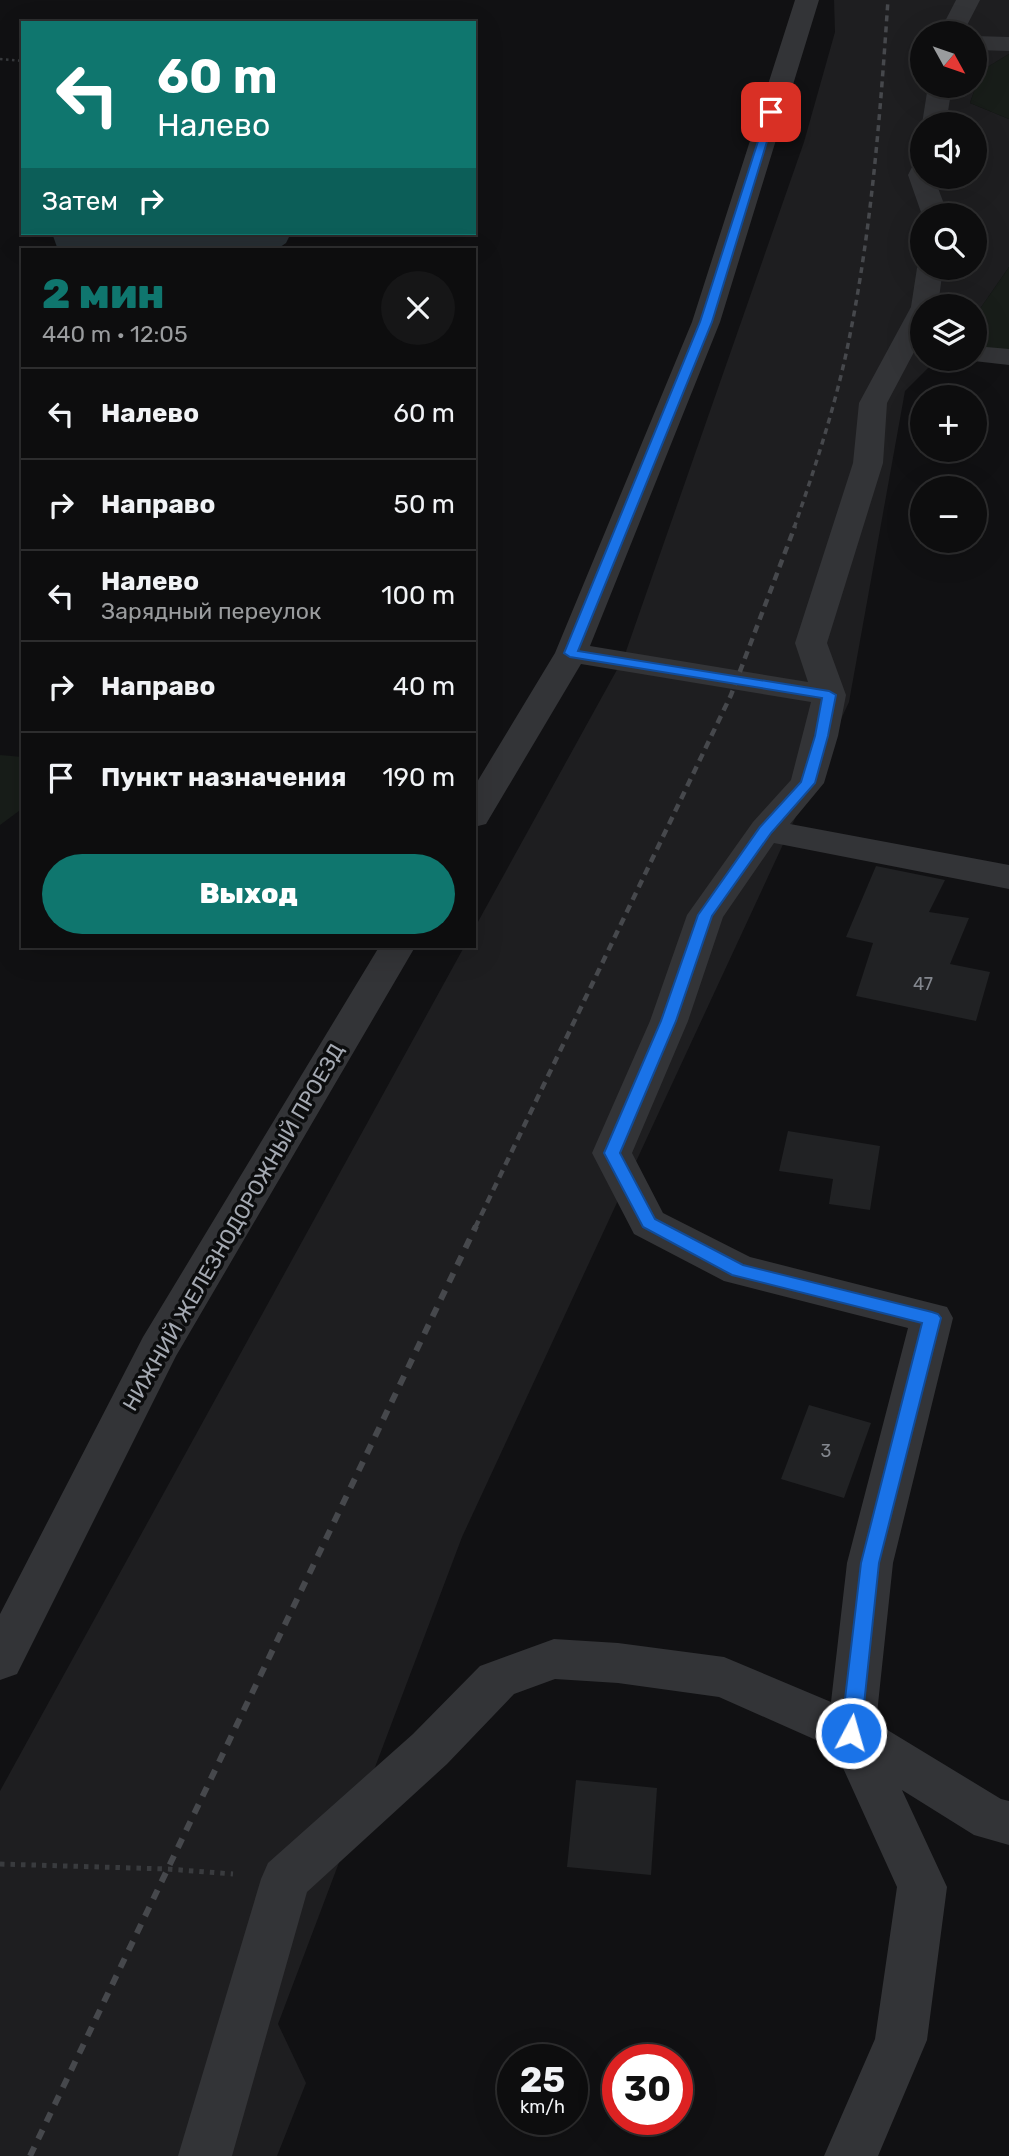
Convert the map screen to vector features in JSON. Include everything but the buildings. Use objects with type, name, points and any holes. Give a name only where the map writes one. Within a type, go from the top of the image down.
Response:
[{"type":"street","points":[[476,813],[570,653],[706,322],[807,0]]},
{"type":"street","points":[[957,21],[968,0]]},
{"type":"street","points":[[987,43],[1009,44]]},
{"type":"street","points":[[851,2156],[901,2040],[922,1887],[851,1733],[870,1563],[932,1318],[738,1270],[649,1223],[612,1153],[669,1021],[705,915],[765,830],[807,783],[821,736],[829,695],[811,643],[868,463],[873,403],[910,351]]},
{"type":"street","points":[[987,355],[1009,357]]},
{"type":"street","points":[[570,653],[829,695]]},
{"type":"street","points":[[765,830],[1009,877]]},
{"type":"street","name":"НИЖНИЙ ЖЕЛЕЗНОДОРОЖНЫЙ ПРОЕЗД","points":[[0,1660],[158,1349],[396,948]]},
{"type":"street","points":[[205,2156],[286,1879],[430,1749],[497,1681],[554,1659],[618,1663],[724,1676],[851,1733],[991,1819],[1009,1823]]},
{"type":"path","points":[[0,59],[21,61]]},
{"type":"path","points":[[0,1864],[167,1869],[286,1879]]},
{"type":"shaded area","points":[[834,0],[1009,0],[1009,54],[987,67],[987,21],[910,21],[910,98],[972,98],[970,103],[1009,119],[1009,267],[987,299],[987,294],[910,294],[910,371],[925,371],[905,391],[849,702],[462,1537],[278,2024],[306,2083],[277,2156],[0,2156],[0,1791],[463,948],[476,948],[476,925],[624,657],[804,142],[835,32]]},
{"type":"shaded area","points":[[1009,54],[1009,119],[970,103],[972,98],[987,98],[987,67]]},
{"type":"shaded area","points":[[53,235],[290,235],[286,243],[279,248],[57,248]]},
{"type":"shaded area","points":[[1009,267],[1009,354],[987,351],[987,299]]},
{"type":"shaded area","points":[[0,755],[21,757],[21,809],[0,825]]},
{"type":"railway","points":[[794,528],[829,420],[855,310],[873,178],[888,0]]},
{"type":"railway","points":[[475,1228],[731,695],[795,526]]},
{"type":"railway","points":[[30,2156],[476,1226]]},
{"type":"route","points":[[771,112],[706,322],[570,653],[829,695],[821,736],[807,783],[765,830],[705,915],[669,1021],[612,1153],[649,1223],[738,1270],[932,1318],[870,1563],[851,1733]]}]
